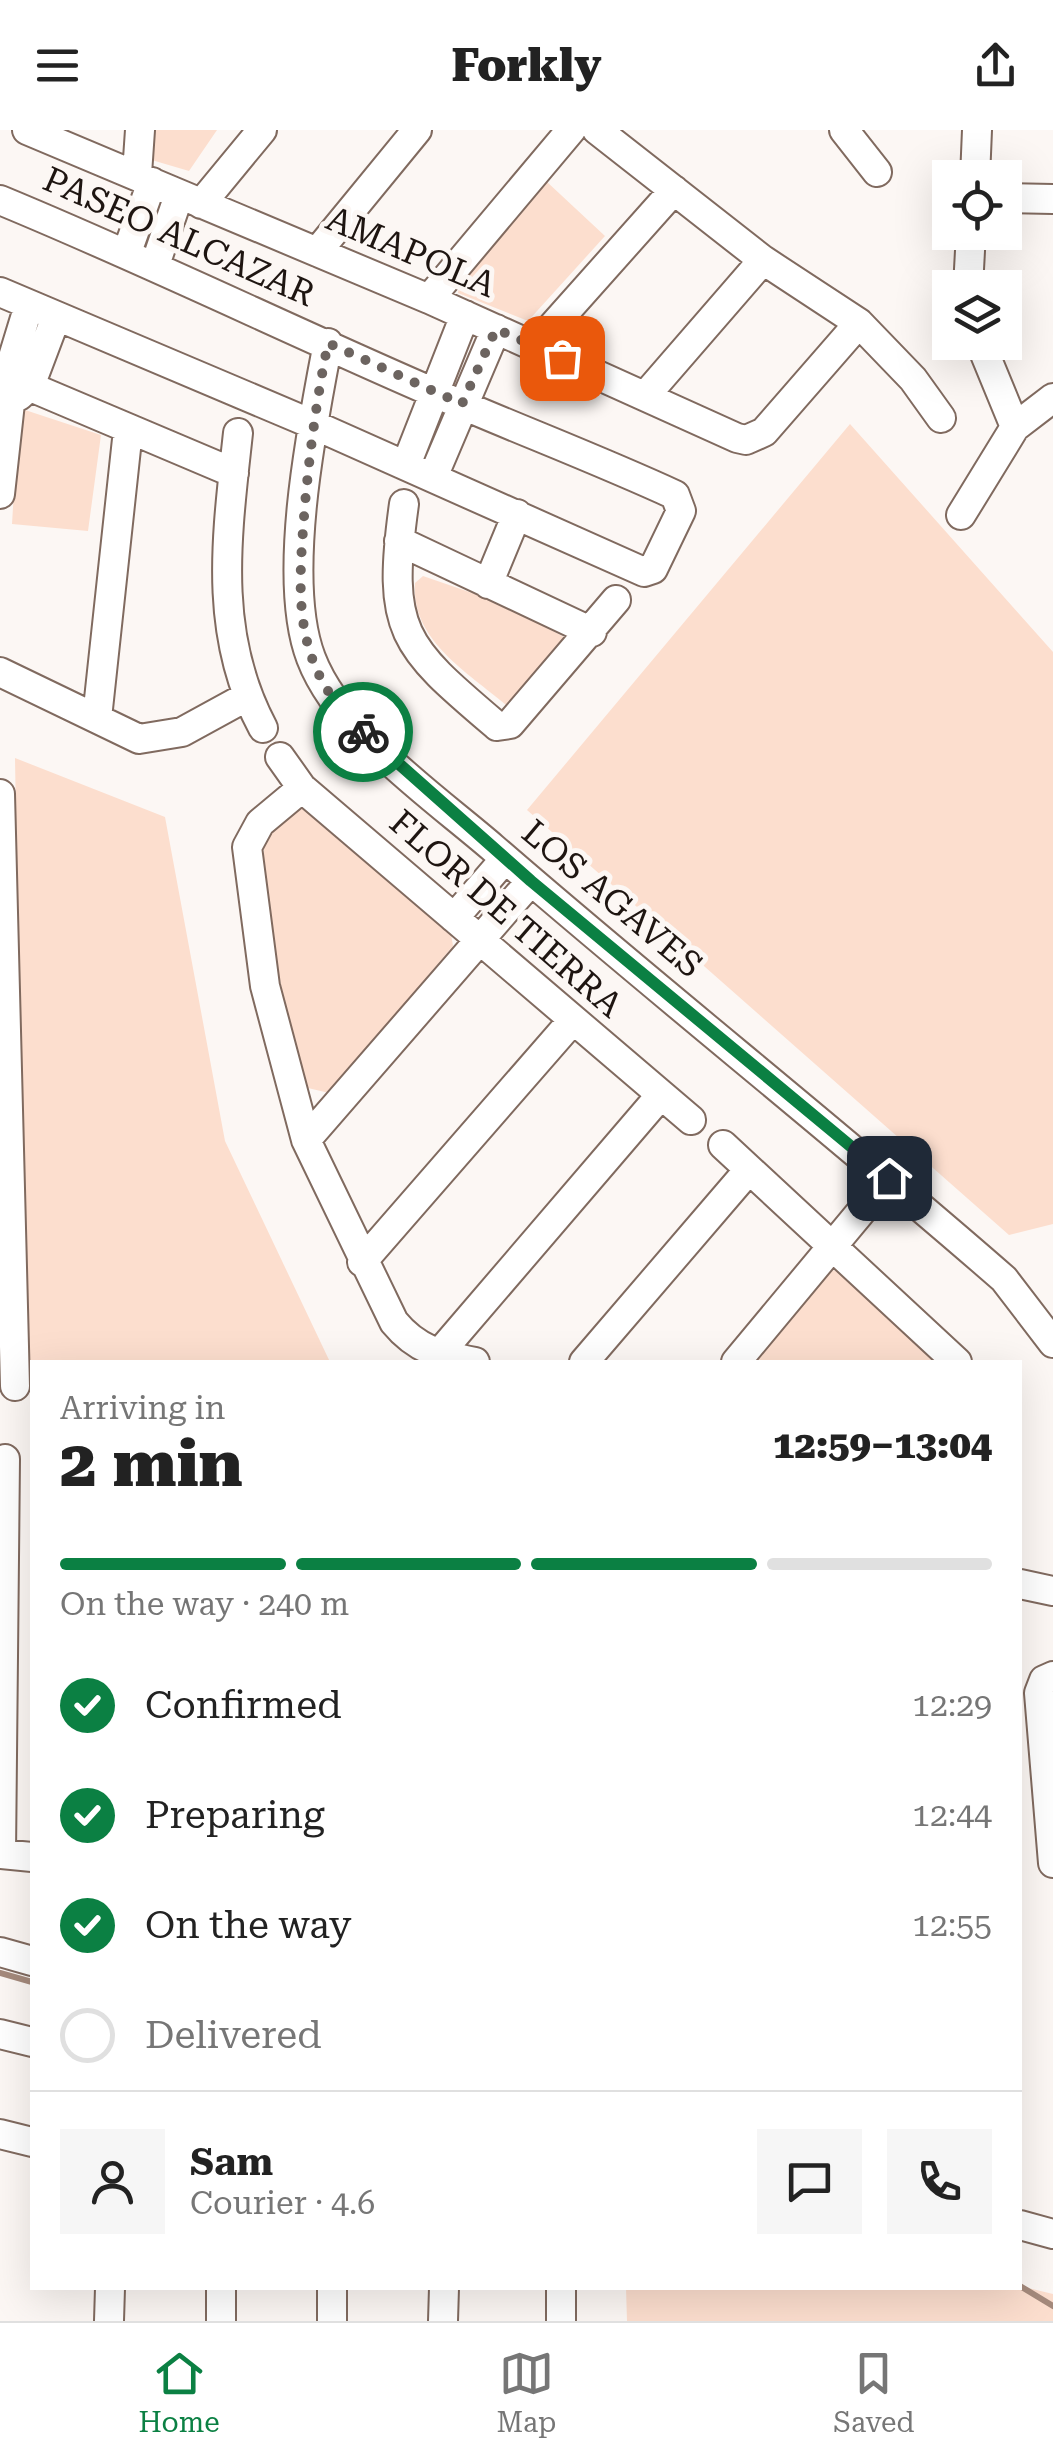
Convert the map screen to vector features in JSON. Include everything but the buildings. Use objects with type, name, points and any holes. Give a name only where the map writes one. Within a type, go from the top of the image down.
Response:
[{"type":"street","name":"AMAPOLA","points":[[27,130],[429,299],[737,438],[746,440],[764,432],[858,323]]},
{"type":"street","points":[[127,252],[145,178],[140,130]]},
{"type":"street","points":[[155,265],[190,200],[262,130]]},
{"type":"street","points":[[317,252],[417,130]]},
{"type":"street","points":[[429,299],[571,130]]},
{"type":"street","points":[[597,130],[762,260],[858,323],[914,379],[942,418]]},
{"type":"street","points":[[844,130],[877,172]]},
{"type":"street","points":[[975,160],[977,130]]},
{"type":"street","points":[[534,346],[674,190]]},
{"type":"street","points":[[1022,199],[1053,200]]},
{"type":"street","name":"PASEO ALCAZAR","points":[[0,200],[127,252],[449,399],[675,495],[681,510],[653,569],[647,572],[517,514]]},
{"type":"street","points":[[646,396],[762,260]]},
{"type":"street","points":[[0,292],[517,514],[488,584]]},
{"type":"street","points":[[0,494],[12,385],[28,306]]},
{"type":"street","points":[[433,477],[465,315]]},
{"type":"street","points":[[12,385],[56,317]]},
{"type":"street","points":[[406,466],[496,329]]},
{"type":"street","name":"LOS AGAVES","points":[[328,343],[312,424],[298,584],[302,629],[310,657],[343,714],[505,859],[889,1178],[1004,1279],[1053,1344]]},
{"type":"street","points":[[987,360],[1015,428]]},
{"type":"street","points":[[12,385],[234,474]]},
{"type":"street","points":[[961,515],[1015,428],[1053,398]]},
{"type":"street","points":[[97,718],[128,430]]},
{"type":"street","points":[[238,432],[226,568],[227,617],[246,697],[263,728]]},
{"type":"street","points":[[404,504],[399,541],[399,608],[414,650],[430,669],[497,726],[510,724],[616,600]]},
{"type":"street","points":[[399,541],[592,632]]},
{"type":"street","points":[[0,672],[138,740],[182,732],[246,697]]},
{"type":"street","name":"FLOR DE TIERRA","points":[[280,757],[302,788],[691,1120]]},
{"type":"street","points":[[302,788],[260,823],[248,847],[265,986],[306,1140],[394,1322],[412,1343],[438,1355],[464,1360]]},
{"type":"street","points":[[0,794],[2,1054],[16,1386]]},
{"type":"street","points":[[454,918],[505,859]]},
{"type":"street","points":[[306,1140],[531,881]]},
{"type":"street","points":[[362,1262],[572,1021]]},
{"type":"street","points":[[438,1355],[660,1096]]},
{"type":"street","points":[[723,1146],[956,1360]]},
{"type":"street","points":[[586,1360],[747,1172]]},
{"type":"street","points":[[738,1360],[889,1178]]},
{"type":"street","points":[[12,1459],[1,1854],[30,1857]]},
{"type":"street","points":[[1022,1584],[1053,1591]]},
{"type":"street","points":[[1053,1676],[1044,1680],[1039,1693],[1053,1863]]},
{"type":"street","points":[[0,1952],[30,1960]]},
{"type":"street","points":[[0,2034],[30,2042]]},
{"type":"street","points":[[0,2134],[30,2142]]},
{"type":"street","points":[[1022,2226],[1053,2234]]},
{"type":"street","points":[[109,2321],[110,2290]]},
{"type":"street","points":[[220,2321],[222,2290]]},
{"type":"street","points":[[332,2290],[332,2321]]},
{"type":"street","points":[[444,2290],[444,2321]]},
{"type":"street","points":[[561,2290],[562,2321]]},
{"type":"shaded area","points":[[129,130],[217,130],[189,171],[128,153]]},
{"type":"shaded area","points":[[546,181],[605,236],[528,321],[458,293],[460,281]]},
{"type":"shaded area","points":[[19,408],[101,435],[88,531],[12,524]]},
{"type":"shaded area","points":[[850,424],[1053,652],[1053,1224],[1009,1235],[527,810]]},
{"type":"shaded area","points":[[423,576],[504,604],[564,637],[506,705],[431,638],[416,603],[415,583]]},
{"type":"shaded area","points":[[15,758],[165,817],[225,1141],[329,1360],[30,1360],[30,1371],[25,1370]]},
{"type":"shaded area","points":[[297,807],[309,809],[450,928],[453,946],[329,1093],[308,1088],[283,992],[266,896],[264,830]]},
{"type":"shaded area","points":[[832,1270],[845,1273],[941,1360],[754,1360]]},
{"type":"shaded area","points":[[1022,2286],[1053,2294],[1053,2321],[627,2321],[626,2290],[1022,2290]]},
{"type":"waterway","points":[[0,1973],[30,1981]]},
{"type":"waterway","points":[[1022,2287],[1053,2306]]},
{"type":"way so far","points":[[363,732],[343,714],[323,685],[302,629],[298,584],[312,424],[328,343],[462,404],[496,329],[562,358]]},
{"type":"route","points":[[363,732],[531,881],[889,1178]]}]
